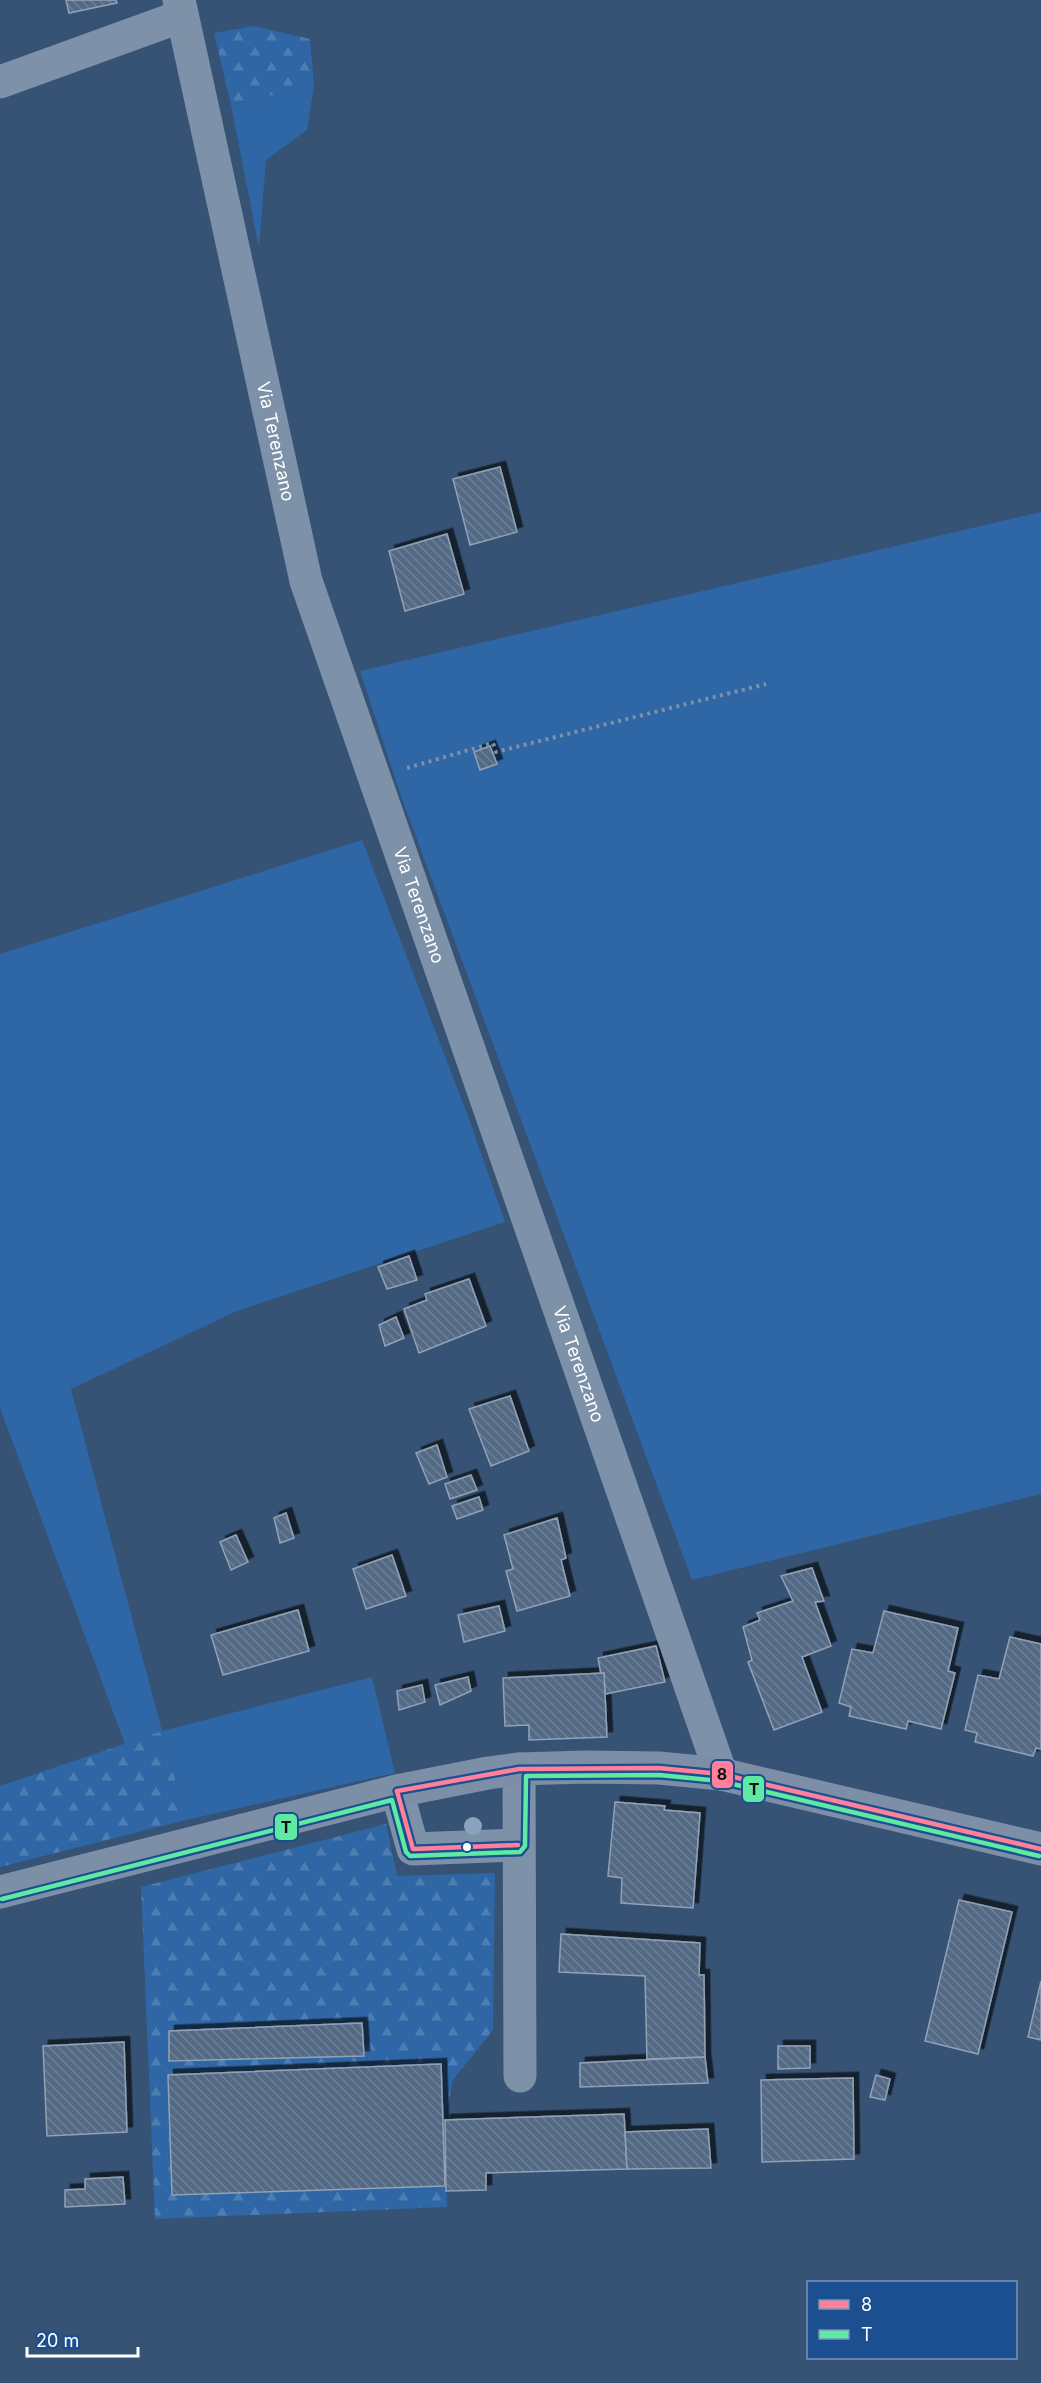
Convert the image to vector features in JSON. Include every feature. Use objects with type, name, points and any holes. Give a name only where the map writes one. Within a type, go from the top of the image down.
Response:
[{"type":"main road","points":[[0,1892],[397,1791],[519,1769],[659,1768],[721,1774],[1041,1849]]},
{"type":"street","name":"Via Terenzano","points":[[0,82],[180,8],[306,581],[721,1774]]},
{"type":"street","points":[[519,1769],[520,2076]]},
{"type":"street","points":[[397,1791],[413,1850],[518,1845]]},
{"type":"path","points":[[374,777],[493,743],[496,752],[766,684]]},
{"type":"green space","points":[[254,26],[310,39],[314,85],[231,105],[214,33]]},
{"type":"green space","points":[[314,85],[307,130],[266,160],[259,248],[231,105]]},
{"type":"green space","points":[[1041,512],[1041,1494],[692,1580],[402,799],[360,671]]},
{"type":"green space","points":[[362,840],[468,1116],[505,1222],[237,1311],[71,1389],[162,1731],[125,1744],[0,1408],[0,954]]},
{"type":"green space","points":[[372,1677],[395,1773],[186,1820],[162,1731]]},
{"type":"green space","points":[[162,1731],[186,1820],[0,1867],[0,1786]]},
{"type":"green space","points":[[386,1824],[397,1876],[495,1873],[493,2030],[453,2080],[445,2120],[447,2207],[155,2219],[141,1887]]},
{"type":"building","points":[[66,0],[116,0],[117,3],[69,13]]},
{"type":"building","points":[[500,467],[517,532],[470,545],[453,479]]},
{"type":"building","points":[[447,534],[464,594],[405,611],[389,551]]},
{"type":"building","points":[[490,746],[497,764],[480,770],[474,752]]},
{"type":"building","points":[[409,1256],[417,1280],[387,1289],[378,1267]]},
{"type":"building","points":[[469,1279],[486,1326],[419,1353],[404,1309],[427,1300],[425,1294]]},
{"type":"building","points":[[396,1317],[404,1338],[385,1346],[379,1325]]},
{"type":"building","points":[[510,1396],[529,1451],[491,1466],[469,1409]]},
{"type":"building","points":[[437,1445],[447,1477],[429,1484],[416,1453]]},
{"type":"building","points":[[471,1475],[477,1490],[450,1499],[445,1484]]},
{"type":"building","points":[[479,1497],[483,1510],[457,1519],[452,1506]]},
{"type":"building","points":[[286,1513],[294,1538],[280,1543],[274,1518]]},
{"type":"building","points":[[557,1518],[566,1558],[561,1560],[570,1596],[517,1611],[506,1571],[513,1569],[504,1535]]},
{"type":"building","points":[[236,1535],[248,1562],[231,1570],[220,1542]]},
{"type":"building","points":[[392,1555],[406,1596],[366,1609],[353,1569]]},
{"type":"building","points":[[812,1568],[824,1601],[815,1602],[831,1646],[802,1657],[822,1712],[774,1730],[748,1662],[752,1660],[743,1627],[760,1620],[757,1613],[793,1601],[781,1576]]},
{"type":"building","points":[[499,1606],[505,1631],[464,1642],[458,1615]]},
{"type":"building","points":[[298,1610],[309,1651],[223,1675],[211,1635]]},
{"type":"building","points":[[884,1611],[958,1628],[948,1671],[955,1673],[941,1729],[908,1721],[906,1729],[849,1716],[851,1707],[839,1703],[852,1649],[873,1653]]},
{"type":"building","points":[[1010,1637],[1041,1644],[1041,1749],[1036,1748],[1033,1756],[975,1742],[977,1733],[965,1730],[978,1675],[999,1679]]},
{"type":"building","points":[[656,1646],[665,1682],[605,1694],[604,1673],[601,1674],[598,1658]]},
{"type":"building","points":[[604,1673],[607,1737],[529,1740],[529,1725],[505,1726],[503,1678]]},
{"type":"building","points":[[468,1677],[471,1691],[440,1705],[435,1685]]},
{"type":"building","points":[[422,1685],[425,1702],[399,1710],[397,1691]]},
{"type":"building","points":[[615,1802],[665,1806],[664,1810],[700,1813],[693,1908],[621,1903],[622,1878],[608,1876]]},
{"type":"building","points":[[959,1900],[1012,1912],[978,2054],[925,2041]]},
{"type":"building","points":[[561,1934],[700,1943],[699,1975],[704,1975],[705,2057],[647,2059],[645,1976],[559,1972]]},
{"type":"building","points":[[1041,1981],[1041,2040],[1028,2037]]},
{"type":"building","points":[[362,2023],[364,2056],[169,2061],[169,2031]]},
{"type":"building","points":[[124,2042],[127,2132],[47,2136],[43,2046]]},
{"type":"building","points":[[778,2046],[810,2046],[810,2068],[778,2069]]},
{"type":"building","points":[[705,2057],[708,2083],[580,2087],[580,2063]]},
{"type":"building","points":[[441,2064],[445,2186],[172,2195],[168,2075]]},
{"type":"building","points":[[876,2075],[890,2079],[885,2100],[870,2097]]},
{"type":"building","points":[[853,2078],[854,2159],[762,2162],[761,2080]]},
{"type":"building","points":[[624,2114],[627,2169],[486,2173],[486,2190],[446,2191],[445,2120]]},
{"type":"building","points":[[708,2129],[711,2168],[627,2169],[625,2132]]},
{"type":"building","points":[[123,2177],[125,2204],[65,2207],[65,2190],[85,2189],[85,2179]]},
{"type":"transit line","name":"8","points":[[397,1791],[519,1769],[659,1768],[721,1774],[1041,1849]]},
{"type":"transit line","name":"T","points":[[2,1899],[392,1800],[406,1852],[410,1856],[520,1852],[525,1846],[526,1776],[659,1775],[720,1781],[1039,1856]]},
{"type":"transit line","name":"8","points":[[397,1791],[413,1849],[518,1845]]}]
